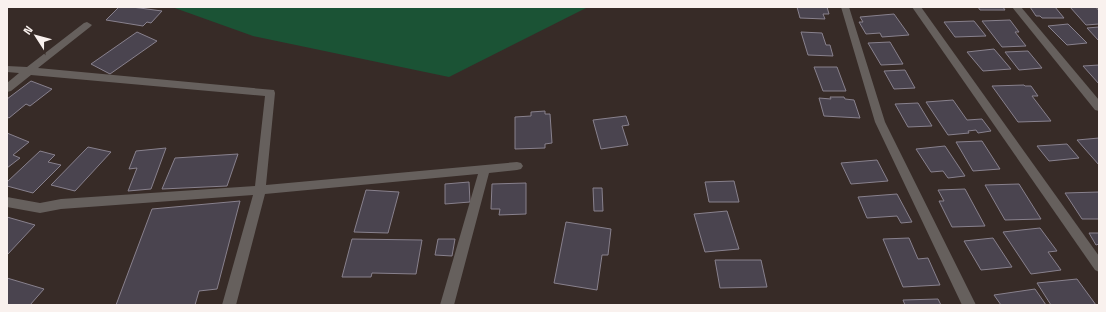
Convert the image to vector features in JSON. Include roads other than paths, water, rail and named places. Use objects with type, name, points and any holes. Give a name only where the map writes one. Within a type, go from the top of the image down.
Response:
[{"type":"street","points":[[845,7],[880,122],[970,305]]},
{"type":"street","points":[[916,7],[1099,266]]},
{"type":"street","points":[[1016,7],[1099,107]]},
{"type":"street","points":[[7,88],[87,25]]},
{"type":"street","points":[[7,69],[270,93],[260,190],[229,305]]},
{"type":"street","points":[[7,202],[40,208],[61,204],[260,190],[517,166]]},
{"type":"street","points":[[447,305],[484,169]]}]
